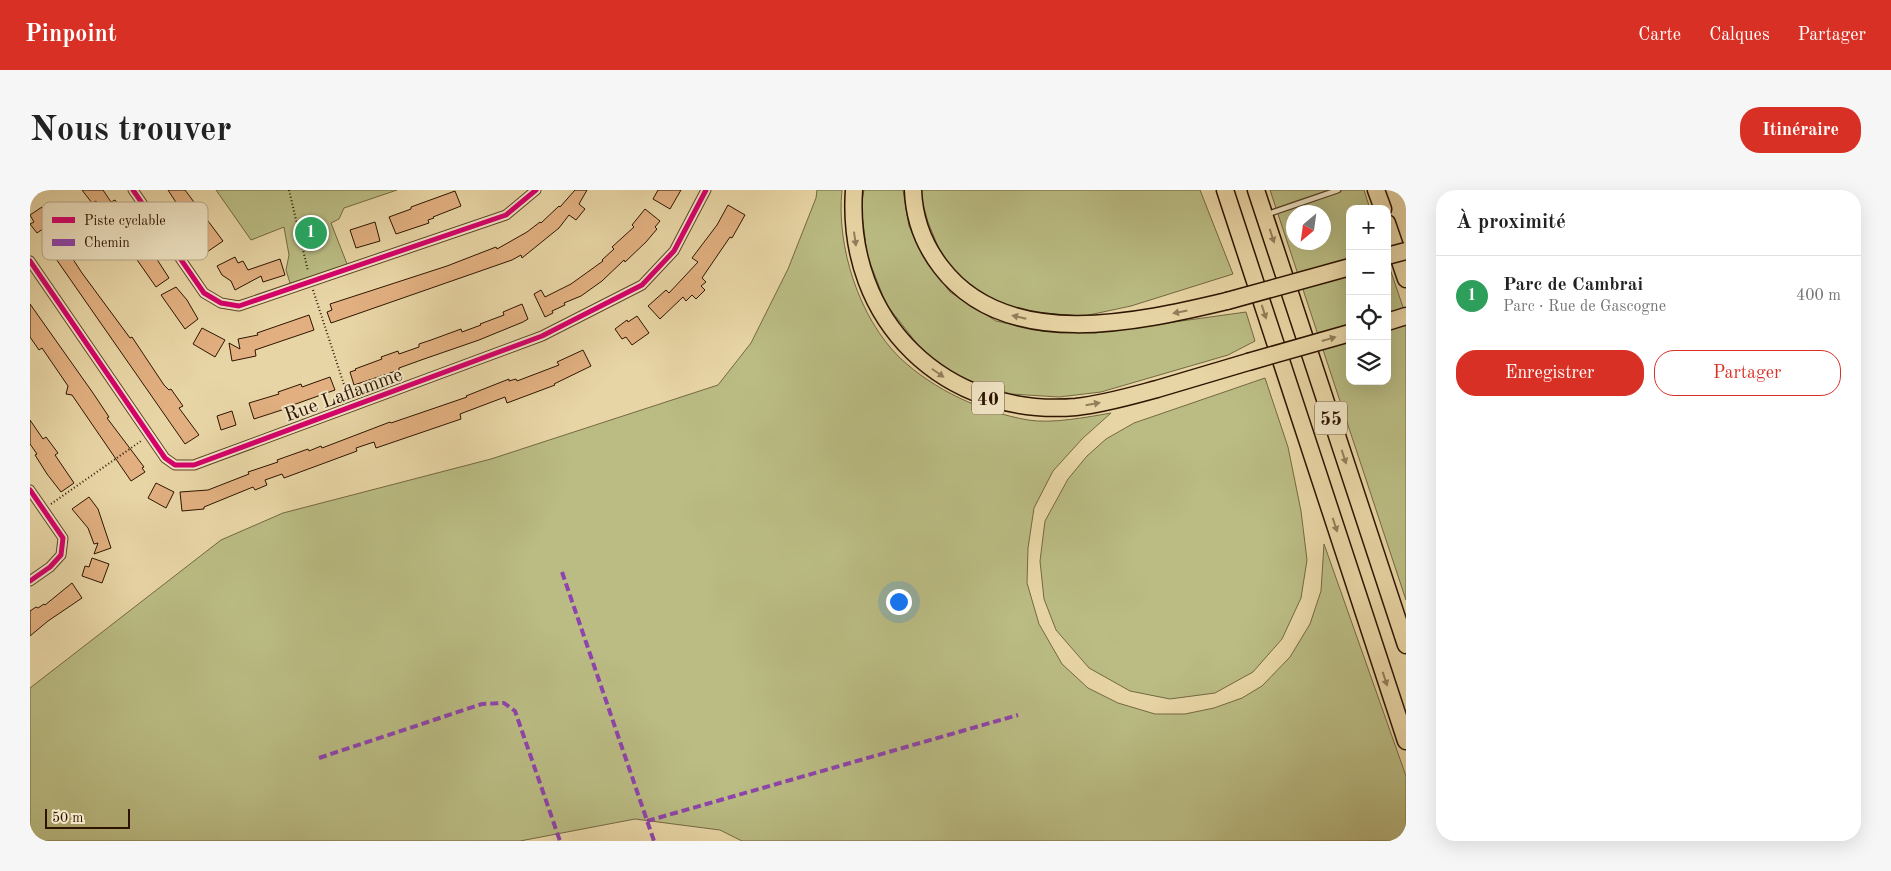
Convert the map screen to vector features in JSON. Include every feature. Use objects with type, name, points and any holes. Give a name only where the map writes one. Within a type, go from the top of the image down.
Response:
[{"type":"highway","name":"40","points":[[854,190],[853,223],[858,253],[867,283],[881,313],[899,338],[921,360],[945,378],[973,392],[1017,405],[1048,408],[1077,407],[1126,397],[1346,334]]},
{"type":"highway","points":[[913,190],[919,226],[928,246],[939,264],[961,288],[999,312],[1040,322],[1091,324],[1148,318],[1227,301],[1346,268]]},
{"type":"highway","points":[[1220,190],[1233,216]]},
{"type":"highway","points":[[1225,190],[1406,741]]},
{"type":"highway","name":"55","points":[[1256,190],[1406,645]]},
{"type":"highway","points":[[1376,190],[1381,205]]},
{"type":"highway","points":[[1391,235],[1406,279]]},
{"type":"highway","points":[[1391,255],[1406,251]]},
{"type":"highway","points":[[1391,321],[1406,316]]},
{"type":"street","points":[[133,190],[141,202]]},
{"type":"street","points":[[181,260],[204,293],[221,303],[239,306],[506,215],[536,190]]},
{"type":"street","name":"Rue Laflamme","points":[[30,261],[165,458],[175,465],[194,465],[542,336],[642,285],[674,251],[706,190]]},
{"type":"street","points":[[30,490],[63,538],[61,555],[50,567],[30,581]]},
{"type":"lane","points":[[1265,215],[1338,190]]},
{"type":"path","points":[[289,190],[310,282],[351,407]]},
{"type":"path","points":[[43,510],[149,436]]},
{"type":"green space","points":[[216,190],[397,190],[344,208],[339,219],[331,223],[349,269],[300,284],[290,283],[286,270],[289,255],[284,227],[251,240]]},
{"type":"green space","points":[[817,190],[842,190],[843,234],[853,280],[862,302],[885,342],[913,370],[943,390],[976,405],[1028,420],[1070,420],[1111,413],[1082,439],[1053,471],[1034,508],[1028,548],[1027,583],[1039,624],[1062,664],[1088,688],[1118,703],[1155,714],[1185,714],[1214,708],[1242,698],[1262,686],[1290,657],[1310,624],[1321,591],[1324,544],[1406,776],[1406,841],[742,841],[720,830],[635,819],[520,841],[30,841],[30,688],[221,540],[283,513],[491,459],[718,385],[751,343],[788,269],[816,198]]},
{"type":"green space","points":[[864,190],[903,190],[909,226],[923,256],[950,292],[996,321],[1042,331],[1095,333],[1246,312],[1255,341],[1228,355],[1101,392],[1059,397],[1011,394],[963,379],[925,354],[886,304],[867,255],[861,206]]},
{"type":"green space","points":[[919,190],[1200,190],[1233,274],[1131,306],[1084,316],[1026,312],[980,296],[943,259],[928,222]]},
{"type":"green space","points":[[1270,190],[1364,190],[1369,205],[1346,205],[1346,385],[1391,385],[1391,272],[1406,316],[1406,600],[1290,250],[1331,250],[1331,205],[1286,205],[1286,238]]},
{"type":"green space","points":[[1265,378],[1288,447],[1301,511],[1307,560],[1301,598],[1282,639],[1253,672],[1215,693],[1170,699],[1130,691],[1089,668],[1056,630],[1044,599],[1040,561],[1045,521],[1068,479],[1087,456],[1106,439],[1134,423]]},
{"type":"building","points":[[82,190],[103,190],[111,202],[96,201],[91,202]]},
{"type":"building","points":[[168,190],[185,190],[194,202],[176,202]]},
{"type":"building","points":[[575,190],[587,190],[579,204],[585,209],[576,220],[569,215],[559,228],[522,258],[521,255],[512,260],[331,323],[327,312],[332,310],[330,304],[447,266],[496,247],[497,249],[541,223],[560,207]]},
{"type":"building","points":[[658,190],[681,190],[670,209],[653,199]]},
{"type":"building","points":[[455,191],[461,206],[433,217],[428,220],[429,223],[396,234],[389,217]]},
{"type":"building","points":[[728,205],[745,215],[732,238],[730,237],[702,278],[706,282],[701,286],[705,290],[696,299],[692,295],[686,301],[683,297],[660,319],[648,306],[666,290],[669,293],[698,262],[692,258],[717,225]]},
{"type":"building","points":[[42,207],[42,230],[37,233],[30,224],[34,222],[30,215]]},
{"type":"building","points":[[645,209],[660,221],[655,227],[657,229],[646,242],[602,281],[581,296],[564,303],[565,305],[552,311],[553,313],[545,317],[534,294],[541,290],[545,297],[571,284],[603,261],[614,249],[612,247],[634,227],[632,225]]},
{"type":"building","points":[[208,221],[223,241],[208,251]]},
{"type":"building","points":[[375,222],[380,241],[356,248],[350,230]]},
{"type":"building","points":[[235,257],[238,263],[243,261],[248,270],[280,259],[285,275],[263,282],[261,276],[235,290],[231,281],[222,275],[217,266]]},
{"type":"building","points":[[57,260],[73,260],[130,338],[132,337],[164,385],[169,390],[171,389],[183,406],[179,408],[199,435],[185,444]]},
{"type":"building","points":[[137,260],[157,260],[169,278],[156,287]]},
{"type":"building","points":[[176,287],[187,300],[198,319],[185,329],[161,295]]},
{"type":"building","points":[[30,304],[93,393],[109,417],[107,418],[144,467],[142,468],[145,472],[131,481],[72,395],[66,394],[68,386],[42,348],[39,350],[30,337]]},
{"type":"building","points":[[522,304],[528,319],[523,322],[479,340],[399,368],[399,370],[354,385],[350,372],[355,369],[382,359],[381,357],[398,351],[399,354],[419,347],[419,344],[461,329],[462,332],[481,325],[504,315],[503,312]]},
{"type":"building","points":[[309,315],[314,330],[255,350],[256,356],[232,361],[229,343],[240,349],[238,339],[258,335],[257,333]]},
{"type":"building","points":[[637,316],[649,333],[632,345],[626,337],[622,339],[615,329],[627,320],[628,322]]},
{"type":"building","points":[[202,328],[225,340],[215,357],[193,344]]},
{"type":"building","points":[[583,350],[591,366],[555,385],[507,403],[505,397],[460,414],[461,419],[376,448],[374,442],[356,448],[357,451],[284,478],[282,474],[265,480],[267,485],[255,490],[253,487],[204,507],[204,509],[182,511],[180,492],[208,490],[249,474],[248,472],[278,462],[277,460],[308,449],[309,451],[321,446],[322,448],[390,422],[467,397],[509,379],[509,381],[516,379],[517,381],[559,365],[557,362]]},
{"type":"building","points":[[330,377],[335,390],[254,419],[249,403],[279,394],[278,392],[301,384],[302,387]]},
{"type":"building","points":[[232,411],[236,425],[221,430],[217,416]]},
{"type":"building","points":[[30,420],[43,439],[46,437],[58,453],[55,455],[74,483],[61,492],[47,474],[30,444]]},
{"type":"building","points":[[156,483],[174,492],[166,508],[148,498]]},
{"type":"building","points":[[89,497],[98,509],[111,548],[94,554],[98,543],[94,544],[88,528],[72,509]]},
{"type":"building","points":[[92,558],[109,564],[102,583],[82,576],[85,566],[89,567]]},
{"type":"building","points":[[72,583],[82,598],[30,636],[30,611],[45,605]]},
{"type":"marked path","points":[[562,572],[654,841]]},
{"type":"marked path","points":[[319,758],[482,704],[504,703],[515,711],[560,841]]},
{"type":"marked path","points":[[647,821],[1018,715]]},
{"type":"cycle path","points":[[133,190],[141,202]]},
{"type":"cycle path","points":[[181,260],[204,293],[221,303],[239,306],[506,215],[536,190]]},
{"type":"cycle path","points":[[30,261],[165,458],[175,465],[194,465],[542,336],[642,285],[674,251],[706,190]]},
{"type":"cycle path","points":[[30,490],[63,538],[61,555],[50,567],[30,581]]},
{"type":"place","name":"Parc de Cambrai","points":[[311,233]]}]
